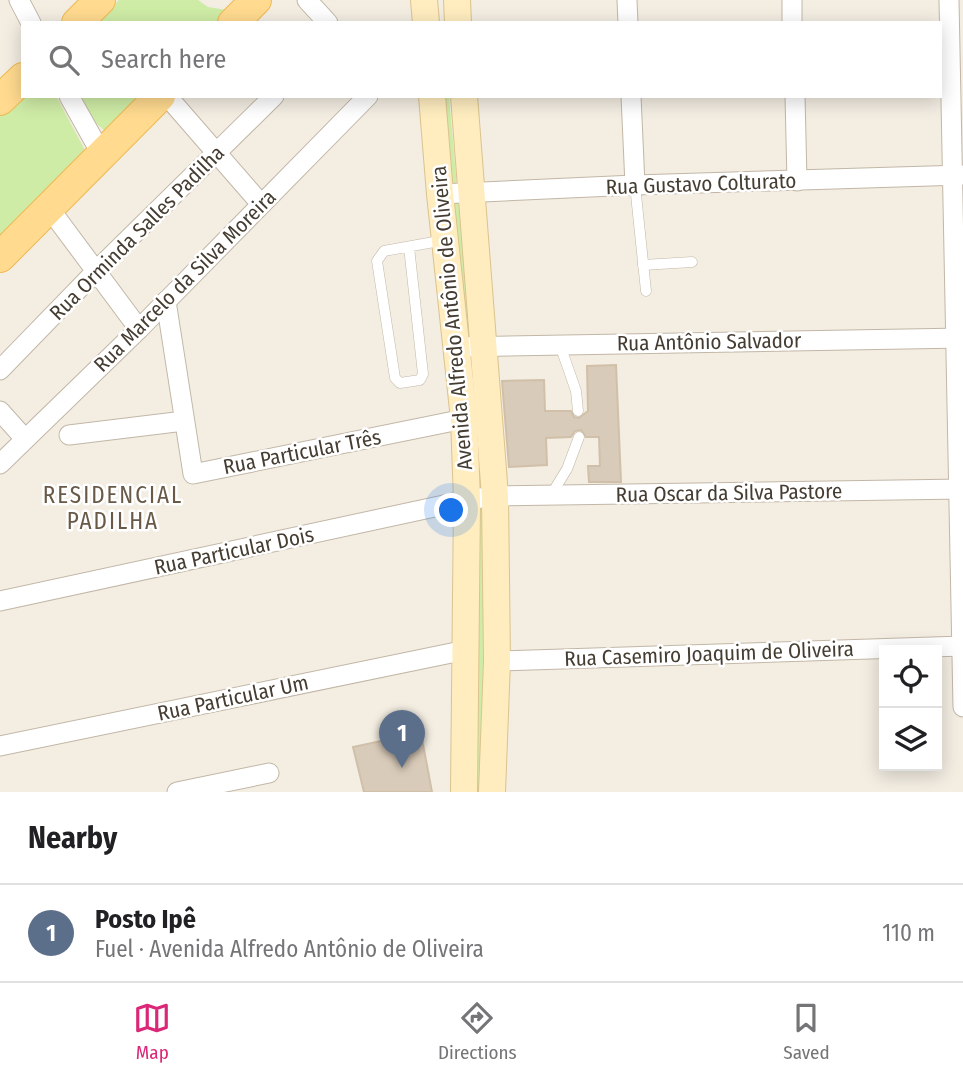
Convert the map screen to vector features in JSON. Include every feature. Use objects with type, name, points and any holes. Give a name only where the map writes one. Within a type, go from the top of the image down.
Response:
[{"type":"main road","points":[[80,21],[100,0]]},
{"type":"main road","points":[[235,21],[256,0]]},
{"type":"main road","points":[[424,0],[426,21]]},
{"type":"main road","points":[[457,0],[458,21]]},
{"type":"main road","points":[[0,100],[21,80]]},
{"type":"main road","points":[[0,257],[158,98]]},
{"type":"main road","name":"Avenida Alfredo Antônio de Oliveira","points":[[432,98],[444,240],[464,419],[467,500],[464,792]]},
{"type":"main road","name":"Avenida Alfredo Antônio de Oliveira","points":[[464,98],[495,496],[497,661],[492,792]]},
{"type":"street","points":[[19,0],[30,21]]},
{"type":"street","points":[[307,0],[326,21]]},
{"type":"street","points":[[627,0],[628,21]]},
{"type":"street","points":[[792,0],[792,21]]},
{"type":"street","points":[[954,9],[963,707]]},
{"type":"street","points":[[70,98],[102,155]]},
{"type":"street","points":[[169,98],[261,204]]},
{"type":"street","name":"Rua Orminda Salles Padilha","points":[[0,370],[96,271],[272,98]]},
{"type":"street","name":"Rua Marcelo da Silva Moreira","points":[[0,464],[139,329],[367,98]]},
{"type":"street","points":[[631,98],[635,185]]},
{"type":"street","points":[[795,98],[797,181]]},
{"type":"street","name":"Rua Gustavo Colturato","points":[[440,194],[958,175]]},
{"type":"street","points":[[49,208],[139,329]]},
{"type":"street","name":"Rua Particular Três","points":[[166,301],[193,474],[464,419]]},
{"type":"street","name":"Rua Antônio Salvador","points":[[456,347],[959,338]]},
{"type":"street","points":[[0,411],[25,439]]},
{"type":"street","points":[[69,435],[184,421]]},
{"type":"street","name":"Rua Oscar da Silva Pastore","points":[[495,496],[961,489]]},
{"type":"street","name":"Rua Particular Dois","points":[[0,601],[495,496]]},
{"type":"street","name":"Rua Casemiro Joaquim de Oliveira","points":[[497,661],[962,646]]},
{"type":"street","name":"Rua Particular Um","points":[[0,747],[466,650]]},
{"type":"street","points":[[177,792],[269,773]]},
{"type":"lane","points":[[635,185],[646,291]]},
{"type":"lane","points":[[409,247],[423,374],[420,380],[400,383],[395,378],[377,261],[384,251],[444,240]]},
{"type":"lane","points":[[643,265],[692,262]]},
{"type":"lane","points":[[560,344],[576,391],[578,411]]},
{"type":"lane","points":[[551,495],[568,468],[579,437]]},
{"type":"green space","points":[[119,0],[198,0],[208,7],[233,11],[223,21],[97,21]]},
{"type":"green space","points":[[21,95],[21,98],[57,98],[86,152],[0,246],[0,116]]},
{"type":"green space","points":[[81,98],[147,98],[110,130],[104,130],[92,120]]},
{"type":"green space","points":[[438,98],[449,98],[480,447],[480,489],[475,487]]},
{"type":"green space","points":[[474,507],[483,507],[484,648],[480,792],[468,792]]},
{"type":"building","points":[[616,365],[621,482],[589,482],[588,466],[600,466],[599,437],[586,437],[581,430],[575,431],[571,437],[546,438],[547,465],[509,467],[502,381],[544,380],[545,411],[571,411],[574,417],[579,418],[588,411],[587,366]]},
{"type":"building","points":[[414,734],[422,739],[432,792],[364,792],[353,747]]},
{"type":"place","name":"Posto Ipê","points":[[402,768]]},
{"type":"district","name":"RESIDENCIAL PADILHA","points":[[113,508]]}]
